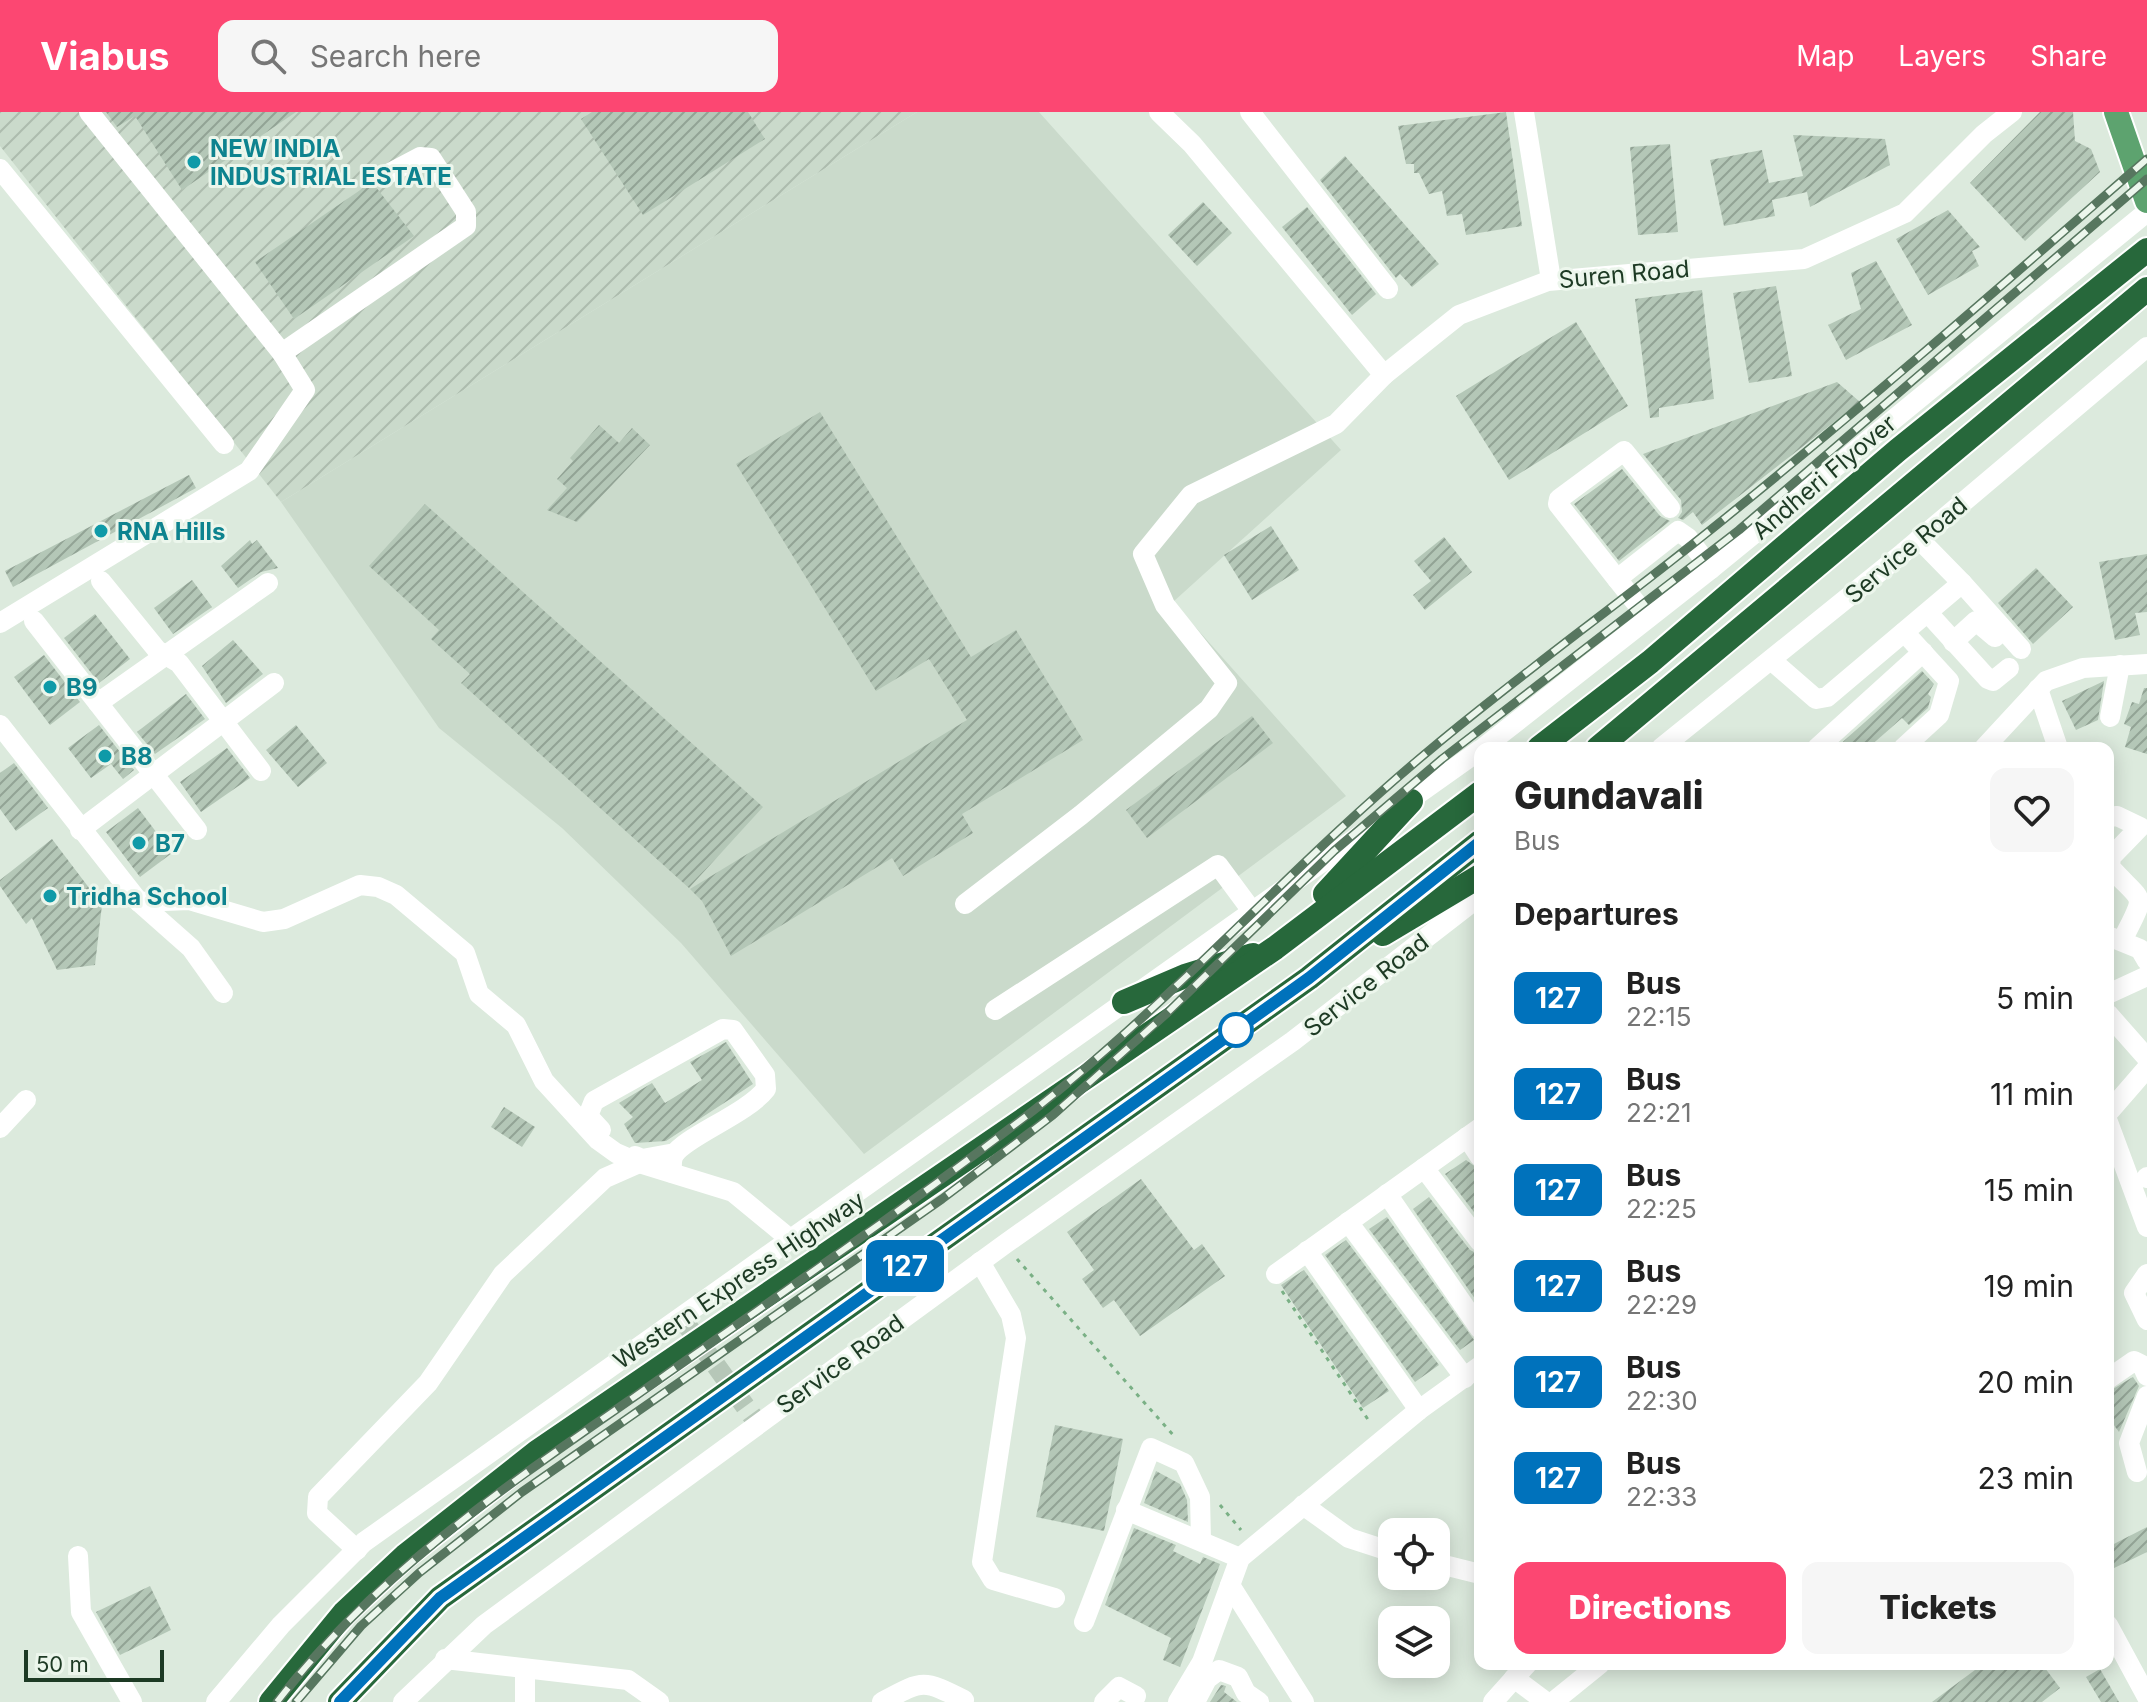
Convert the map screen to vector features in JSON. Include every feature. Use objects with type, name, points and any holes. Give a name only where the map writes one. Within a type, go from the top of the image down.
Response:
[{"type":"highway","name":"Andheri Flyover","points":[[1547,742],[1650,662],[1898,450],[2147,250]]},
{"type":"highway","points":[[1606,742],[2147,289]]},
{"type":"highway","points":[[1124,1002],[1185,976],[1275,948],[1474,798]]},
{"type":"highway","points":[[1275,948],[1411,801]]},
{"type":"highway","points":[[340,1702],[440,1598],[1309,978],[1474,847]]},
{"type":"highway","points":[[1309,978],[1474,880]]},
{"type":"highway","name":"Western Express Highway","points":[[271,1702],[344,1613],[405,1556],[537,1452],[1275,948]]},
{"type":"main road","points":[[2116,112],[2147,201]]},
{"type":"street","points":[[0,623],[249,471],[305,390],[282,353],[89,112]]},
{"type":"street","points":[[1159,112],[1192,144],[1384,375]]},
{"type":"street","points":[[1250,112],[1388,289]]},
{"type":"street","points":[[1524,112],[1551,280]]},
{"type":"street","name":"Suren Road","points":[[965,904],[1081,815],[1209,709],[1227,683],[1165,605],[1143,554],[1191,495],[1336,424],[1384,375],[1459,315],[1551,280],[1804,259],[1905,213],[1984,134],[2012,112]]},
{"type":"street","points":[[282,353],[466,226],[466,212],[431,158],[420,157],[384,176]]},
{"type":"street","points":[[0,169],[224,444]]},
{"type":"street","points":[[1490,742],[1711,569],[2147,212]]},
{"type":"street","name":"Service Road","points":[[1668,742],[1919,539],[2147,347]]},
{"type":"street","points":[[1648,618],[1558,504],[1559,499],[1624,451],[1670,508]]},
{"type":"street","points":[[1617,579],[1678,531],[1688,538],[1711,569]]},
{"type":"street","points":[[1919,539],[1962,583],[2014,658]]},
{"type":"street","points":[[101,581],[157,650],[179,663],[261,771]]},
{"type":"street","points":[[98,703],[268,583]]},
{"type":"street","points":[[1771,660],[1816,699],[1827,697],[1962,583]]},
{"type":"street","points":[[1928,613],[1988,679],[1993,681],[2014,658]]},
{"type":"street","points":[[34,621],[197,830]]},
{"type":"street","points":[[1953,642],[1976,621],[1981,622],[2014,658]]},
{"type":"street","points":[[1904,632],[1949,681],[1944,706],[1909,742]]},
{"type":"street","points":[[1824,742],[1923,652]]},
{"type":"street","points":[[1989,742],[2046,681],[2083,668],[2147,664]]},
{"type":"street","points":[[2110,717],[2120,665]]},
{"type":"street","points":[[80,830],[274,683]]},
{"type":"street","points":[[2038,689],[2056,742]]},
{"type":"street","points":[[3,734],[139,902],[191,948],[223,993]]},
{"type":"street","points":[[216,1702],[281,1625],[357,1550],[1474,754]]},
{"type":"street","points":[[2114,816],[2144,828],[2114,854]]},
{"type":"street","points":[[995,1010],[1218,865],[1252,911]]},
{"type":"street","points":[[2114,871],[2138,893],[2141,903],[2115,939],[2140,949],[2147,961]]},
{"type":"street","points":[[139,902],[189,900],[263,922],[284,919],[360,885],[396,895],[465,953],[479,994],[516,1025],[544,1081],[598,1140],[639,1163]]},
{"type":"street","name":"Service Road","points":[[403,1702],[484,1625],[980,1262],[1293,1041],[1474,901]]},
{"type":"street","points":[[2114,991],[2147,976]]},
{"type":"street","points":[[2114,1020],[2143,1047]]},
{"type":"street","points":[[357,1550],[317,1513],[318,1497],[428,1383],[503,1274],[605,1178],[639,1163],[674,1163],[766,1089],[765,1075],[733,1030],[723,1029],[589,1105],[588,1116],[617,1148],[642,1159],[674,1163],[733,1192],[790,1239]]},
{"type":"street","points":[[2114,1106],[2147,1068]]},
{"type":"street","points":[[0,1128],[26,1100]]},
{"type":"street","points":[[1276,1274],[1473,1132]]},
{"type":"street","points":[[2114,1149],[2147,1227]]},
{"type":"street","points":[[1424,1168],[1474,1234]]},
{"type":"street","points":[[1387,1194],[1474,1320]]},
{"type":"street","points":[[1178,1702],[1202,1662],[1240,1558],[1419,1410],[1472,1372],[1348,1222]]},
{"type":"street","points":[[1307,1251],[1419,1410]]},
{"type":"street","points":[[980,1262],[1011,1315],[1016,1338],[982,1562],[993,1580],[1055,1598]]},
{"type":"street","points":[[2147,1274],[2134,1293],[2147,1320]]},
{"type":"street","points":[[2114,1375],[2134,1361],[2142,1365],[2147,1376]]},
{"type":"street","points":[[2137,1472],[2129,1443],[2147,1396]]},
{"type":"street","points":[[1084,1622],[1149,1450],[1154,1448],[1176,1456],[1184,1463],[1200,1497],[1201,1541]]},
{"type":"street","points":[[1303,1505],[1349,1538],[1378,1547]]},
{"type":"street","points":[[1126,1510],[1240,1558]]},
{"type":"street","points":[[78,1556],[81,1612],[132,1702]]},
{"type":"street","points":[[1450,1566],[1474,1572]]},
{"type":"street","points":[[1230,1585],[1304,1702]]},
{"type":"street","points":[[2114,1636],[2147,1697]]},
{"type":"street","points":[[445,1659],[628,1680],[659,1702]]},
{"type":"street","points":[[525,1669],[525,1702]]},
{"type":"street","points":[[1195,1702],[1207,1679],[1219,1670],[1238,1677],[1246,1693],[1259,1702]]},
{"type":"street","points":[[1553,1702],[1593,1670]]},
{"type":"street","points":[[882,1702],[914,1685],[930,1683],[966,1697]]},
{"type":"street","points":[[1493,1702],[1519,1683],[1546,1702]]},
{"type":"street","points":[[1104,1702],[1119,1687],[1136,1696]]},
{"type":"path","points":[[1020,1262],[1165,1423],[1182,1446]]},
{"type":"path","points":[[1276,1274],[1274,1278],[1382,1441]]},
{"type":"path","points":[[1214,1497],[1243,1533]]},
{"type":"shaded area","points":[[0,112],[917,112],[281,502],[0,146]]},
{"type":"shaded area","points":[[917,112],[1039,112],[1341,450],[1173,602],[1346,796],[864,1154],[681,943],[562,828],[439,728],[281,502]]},
{"type":"building","name":"NEW INDIA INDUSTRIAL ESTATE","points":[[106,112],[296,112],[182,190],[135,116],[117,127]]},
{"type":"building","points":[[592,112],[748,112],[765,139],[643,215],[581,119]]},
{"type":"building","points":[[1506,112],[1522,226],[1466,235],[1462,214],[1447,216],[1442,191],[1429,194],[1419,173],[1414,173],[1414,164],[1406,164],[1398,126]]},
{"type":"building","points":[[2040,112],[2073,112],[2075,141],[2091,149],[2100,172],[2025,241],[1970,183]]},
{"type":"building","points":[[1793,135],[1885,139],[1890,165],[1810,207],[1807,192],[1772,200],[1775,216],[1724,226],[1710,160],[1762,150],[1769,183],[1803,176]]},
{"type":"building","points":[[1670,144],[1678,232],[1638,235],[1630,147]]},
{"type":"building","points":[[1345,156],[1439,264],[1412,287],[1400,274],[1396,278],[1320,180]]},
{"type":"building","points":[[372,182],[414,236],[294,319],[255,262]]},
{"type":"building","points":[[1203,202],[1232,233],[1197,266],[1168,235]]},
{"type":"building","points":[[1307,207],[1376,294],[1352,315],[1282,227]]},
{"type":"building","points":[[1948,210],[1980,247],[1972,251],[1979,266],[1928,295],[1896,239]]},
{"type":"building","points":[[1876,261],[1912,325],[1846,360],[1828,325],[1861,309],[1851,273]]},
{"type":"building","points":[[1776,286],[1792,376],[1749,383],[1733,293]]},
{"type":"building","points":[[1702,290],[1714,399],[1659,408],[1659,417],[1650,418],[1635,299]]},
{"type":"building","points":[[1576,322],[1628,406],[1509,480],[1456,396]]},
{"type":"building","points":[[1837,382],[1860,402],[1702,525],[1693,512],[1683,520],[1678,518],[1682,512],[1681,500],[1643,454]]},
{"type":"building","points":[[820,412],[971,657],[1016,630],[1083,740],[962,814],[973,833],[903,876],[892,858],[731,956],[702,901],[690,889],[967,720],[929,659],[876,691],[736,464]]},
{"type":"building","points":[[599,425],[619,443],[632,428],[650,445],[577,522],[547,510],[567,488],[557,479],[573,461],[570,458]]},
{"type":"building","points":[[1622,469],[1660,516],[1670,521],[1619,561],[1574,504]]},
{"type":"building","name":"RNA Hills","points":[[189,475],[196,488],[13,587],[5,571]]},
{"type":"building","points":[[425,504],[763,807],[689,888],[461,683],[470,674],[431,639],[439,630],[369,566]]},
{"type":"building","points":[[1271,526],[1299,570],[1252,600],[1224,555]]},
{"type":"building","points":[[1444,537],[1472,572],[1425,610],[1413,595],[1431,581],[1414,561]]},
{"type":"building","points":[[250,540],[252,544],[257,540],[278,568],[261,572],[238,588],[221,566]]},
{"type":"building","points":[[2147,554],[2147,612],[2135,613],[2140,635],[2115,640],[2099,562]]},
{"type":"building","points":[[2036,568],[2073,607],[2033,644],[1998,603]]},
{"type":"building","points":[[192,580],[212,607],[173,634],[154,608]]},
{"type":"building","points":[[95,614],[130,659],[99,683],[64,638]]},
{"type":"building","points":[[233,640],[263,674],[226,703],[202,666]]},
{"type":"building","name":"B9","points":[[44,655],[80,702],[50,725],[14,677]]},
{"type":"building","points":[[1922,671],[1934,684],[1928,694],[1931,697],[1928,708],[1909,725],[1902,718],[1875,742],[1843,742]]},
{"type":"building","points":[[2104,681],[2098,720],[2076,730],[2062,701]]},
{"type":"building","points":[[2144,688],[2147,688],[2147,754],[2125,747],[2131,727],[2124,724],[2132,702],[2139,704]]},
{"type":"building","points":[[186,694],[205,719],[155,754],[137,732]]},
{"type":"building","points":[[1252,716],[1273,743],[1147,838],[1126,810]]},
{"type":"building","name":"B8","points":[[99,725],[134,770],[123,779],[111,764],[91,778],[68,748]]},
{"type":"building","points":[[296,725],[327,763],[298,787],[266,750]]},
{"type":"building","points":[[227,748],[250,778],[201,812],[180,782]]},
{"type":"building","points":[[14,763],[48,808],[16,831],[0,809],[0,773]]},
{"type":"building","name":"B7","points":[[138,808],[172,853],[140,877],[106,832]]},
{"type":"building","name":"Tridha School","points":[[52,839],[102,905],[95,965],[57,970],[32,918],[26,924],[0,886],[0,880]]},
{"type":"building","points":[[726,1042],[753,1084],[666,1141],[635,1143],[624,1124],[633,1117],[619,1103],[652,1083],[665,1103],[702,1080],[690,1062]]},
{"type":"building","points":[[504,1107],[535,1127],[522,1147],[491,1127]]},
{"type":"building","points":[[1466,1160],[1474,1166],[1474,1212],[1445,1174]]},
{"type":"building","points":[[1141,1179],[1194,1250],[1202,1244],[1225,1276],[1140,1336],[1114,1300],[1103,1308],[1082,1279],[1094,1270],[1067,1232]]},
{"type":"building","points":[[1429,1197],[1474,1252],[1474,1297],[1413,1209]]},
{"type":"building","points":[[1387,1217],[1474,1340],[1460,1350],[1369,1229]]},
{"type":"building","points":[[1346,1240],[1439,1365],[1415,1382],[1325,1255]]},
{"type":"building","points":[[1304,1270],[1389,1391],[1363,1408],[1281,1285]]},
{"type":"building","points":[[2133,1377],[2139,1386],[2119,1432],[2114,1425],[2114,1388]]},
{"type":"building","points":[[1055,1425],[1123,1439],[1104,1531],[1036,1517]]},
{"type":"building","points":[[1156,1471],[1180,1484],[1187,1500],[1188,1522],[1144,1503]]},
{"type":"building","points":[[2147,1527],[2147,1552],[2114,1568],[2114,1544]]},
{"type":"building","points":[[1134,1528],[1176,1545],[1173,1551],[1200,1564],[1203,1557],[1220,1564],[1180,1667],[1163,1660],[1171,1638],[1105,1605]]},
{"type":"building","points":[[150,1586],[171,1630],[120,1655],[96,1612]]},
{"type":"building","points":[[1975,1670],[2046,1670],[2060,1688],[2042,1702],[1932,1702]]},
{"type":"building","points":[[2101,1670],[2119,1702],[2101,1702],[2086,1677]]},
{"type":"building","points":[[1221,1685],[1226,1686],[1224,1692],[1237,1702],[1210,1702]]},
{"type":"tunnel","points":[[681,1317],[758,1424]]},
{"type":"railway","points":[[277,1702],[357,1612],[445,1535],[538,1464],[936,1183],[1086,1068],[1331,838],[1431,749],[1782,472],[2147,159]]},
{"type":"railway","points":[[296,1702],[361,1626],[419,1573],[522,1492],[942,1199],[1053,1115],[1166,1014],[1334,851],[1442,759],[1739,530],[2147,179]]},
{"type":"bus line","name":"127","points":[[340,1702],[440,1598],[1309,978],[1474,847]]},
{"type":"place","name":"NEW INDIA INDUSTRIAL ESTATE","points":[[194,162]]},
{"type":"place","name":"RNA Hills","points":[[101,531]]},
{"type":"place","name":"B9","points":[[50,687]]},
{"type":"place","name":"B8","points":[[105,756]]},
{"type":"place","name":"B7","points":[[139,843]]},
{"type":"place","name":"Tridha School","points":[[50,896]]}]
